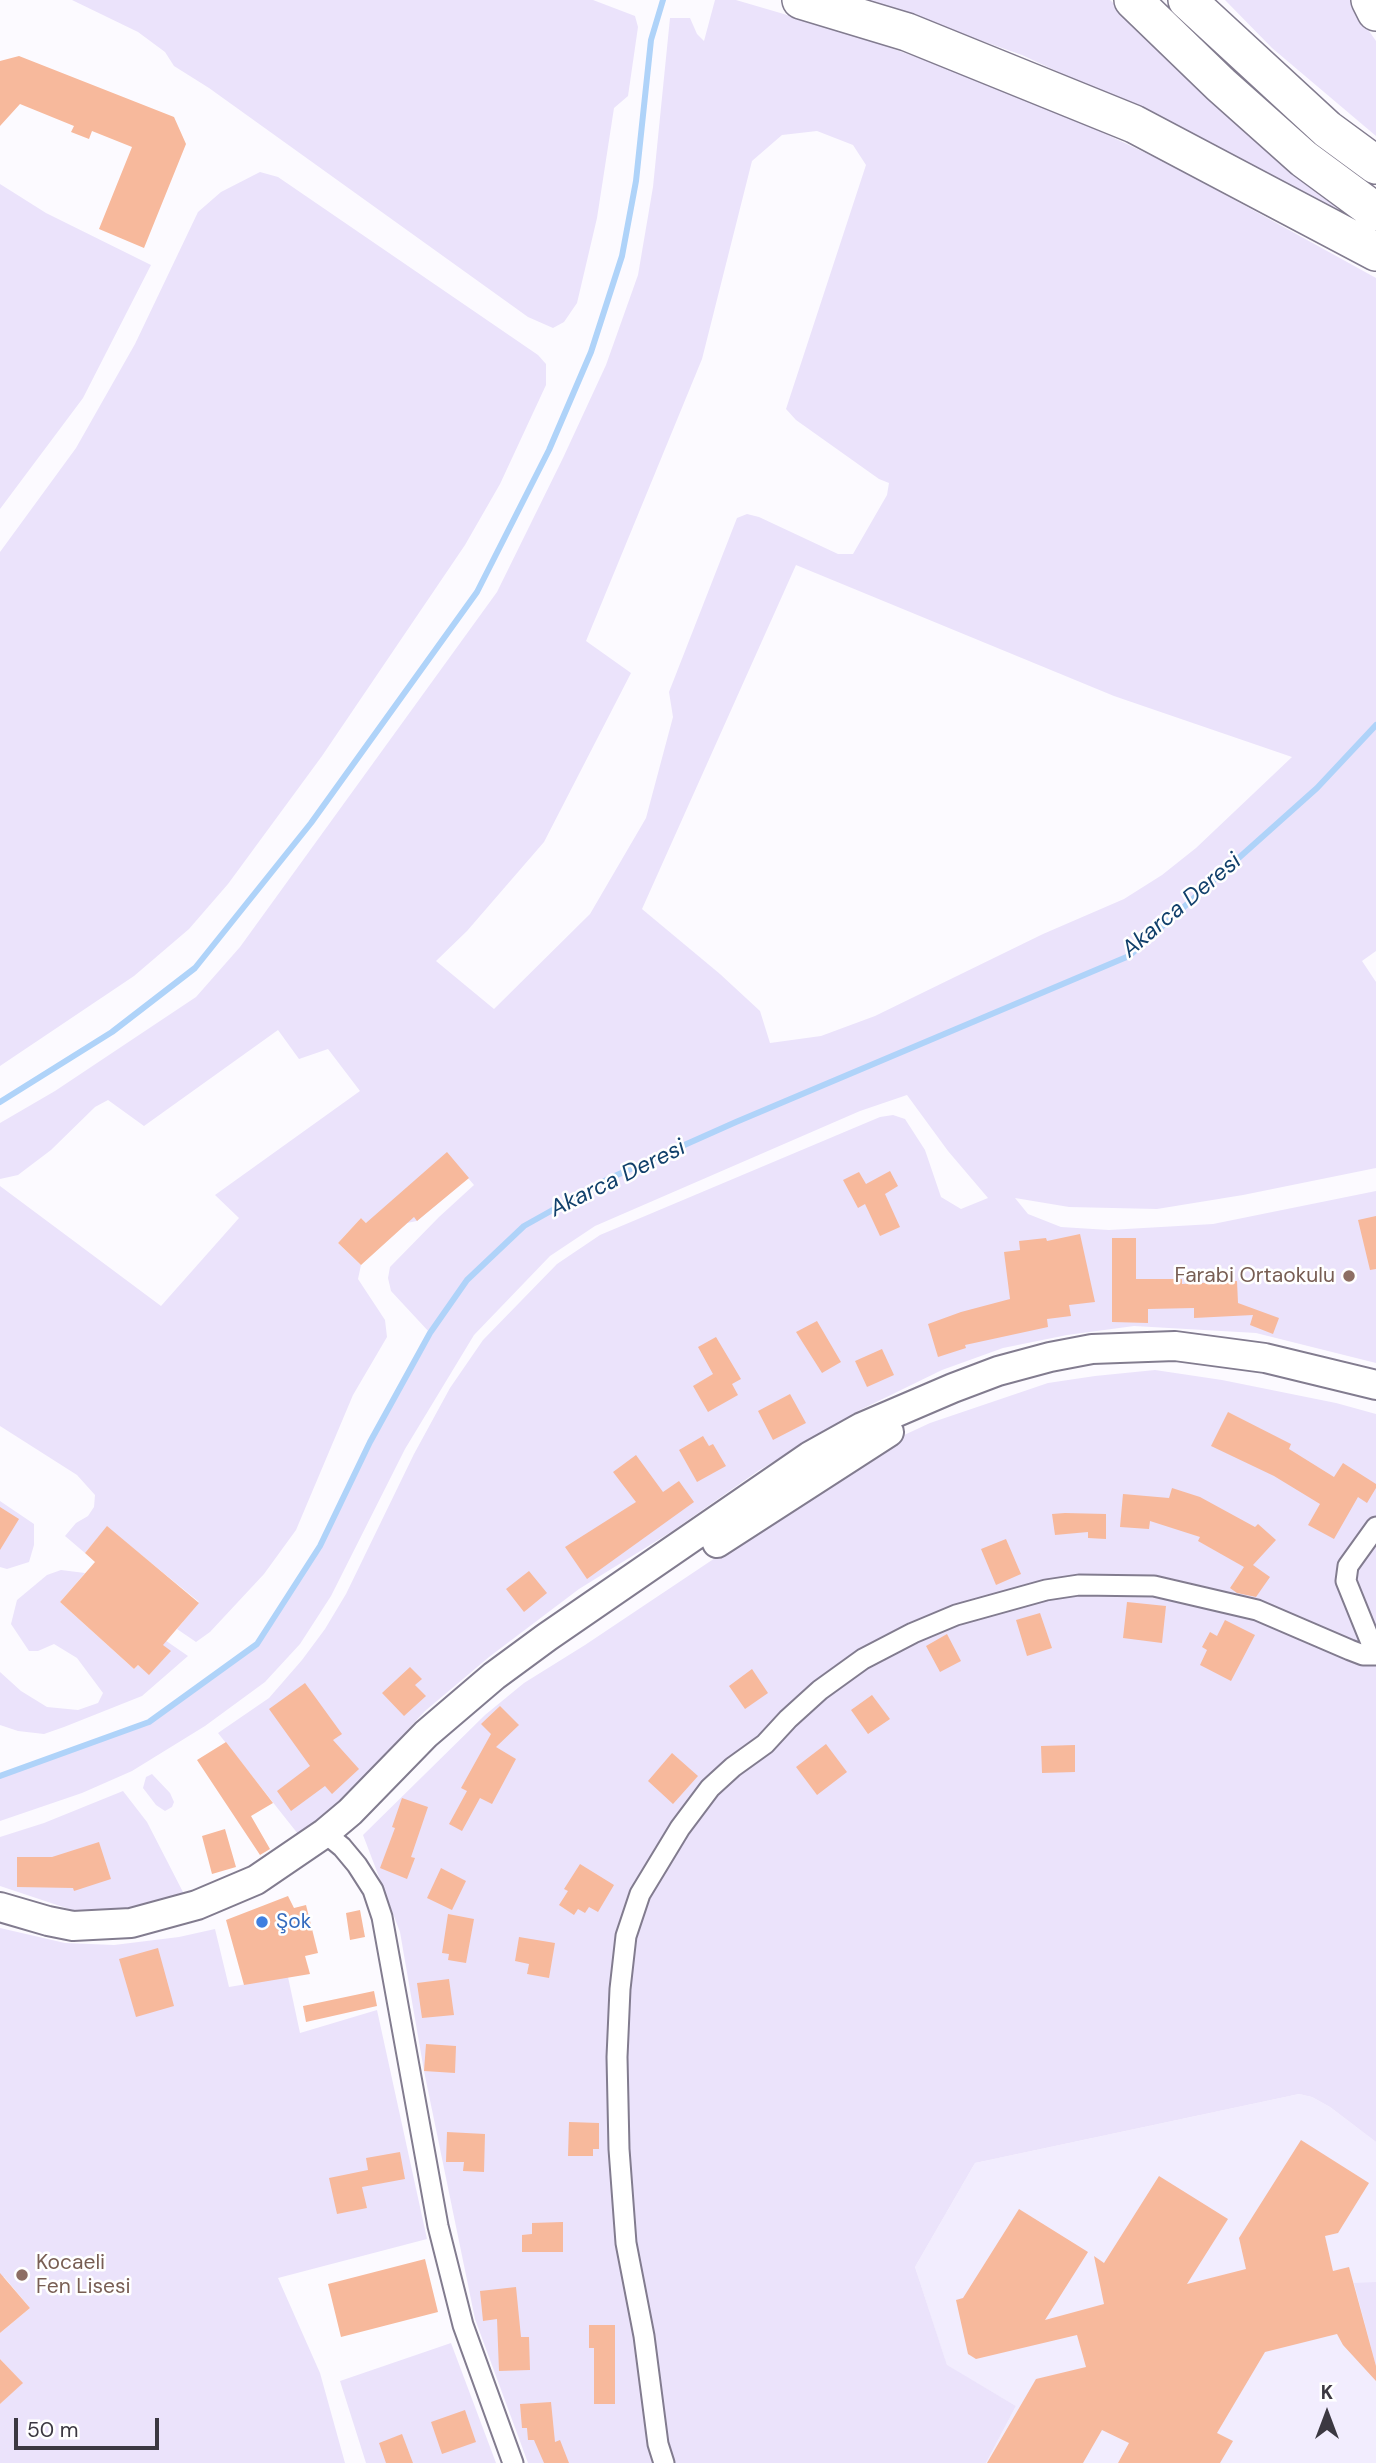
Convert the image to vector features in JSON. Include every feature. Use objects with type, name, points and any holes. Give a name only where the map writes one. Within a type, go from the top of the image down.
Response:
[{"type":"highway","points":[[801,0],[907,32],[1134,124],[1376,252]]},
{"type":"highway","points":[[1133,0],[1221,85],[1304,159],[1376,212]]},
{"type":"highway","points":[[1187,0],[1327,129],[1376,165]]},
{"type":"highway","points":[[1371,0],[1376,11]]},
{"type":"main road","points":[[0,1907],[48,1922],[73,1926],[131,1923],[197,1905],[256,1880],[332,1839],[350,1812],[426,1734],[494,1676],[810,1456],[916,1402],[998,1371],[1050,1357],[1092,1349],[1138,1347],[1210,1349],[1265,1358],[1376,1385]]},
{"type":"main road","points":[[0,1921],[52,1935],[89,1940],[126,1939],[173,1933],[209,1920],[260,1894],[332,1839],[443,1741],[555,1648],[903,1424],[981,1393],[1058,1370],[1126,1361],[1189,1361],[1287,1376],[1376,1397]]},
{"type":"street","points":[[664,2463],[658,2444],[646,2348],[626,2243],[619,2149],[617,2057],[620,1989],[626,1936],[640,1894],[680,1828],[710,1788],[765,1744],[821,1690],[863,1659],[913,1633],[956,1615],[1046,1590],[1079,1585],[1154,1586],[1257,1610],[1363,1655],[1376,1655],[1346,1581],[1348,1566],[1376,1527]]},
{"type":"street","points":[[332,1839],[357,1865],[373,1890],[382,1917],[441,2239],[463,2325],[513,2463]]},
{"type":"shaded area","points":[[72,0],[593,0],[635,16],[638,27],[628,96],[614,108],[597,218],[577,303],[564,322],[553,328],[528,317],[209,88],[174,66],[165,52],[138,32]]},
{"type":"shaded area","points":[[715,0],[736,0],[852,34],[1030,98],[1173,166],[1376,278],[1376,951],[1362,961],[1376,982],[1376,1168],[1157,1209],[1069,1207],[1015,1198],[1028,1214],[1061,1227],[1109,1230],[1213,1224],[1376,1191],[1376,1363],[1256,1333],[1134,1326],[1067,1335],[1003,1348],[942,1370],[860,1410],[758,1471],[671,1532],[579,1589],[489,1657],[425,1711],[327,1817],[298,1834],[218,1733],[269,1698],[325,1629],[346,1594],[414,1454],[450,1388],[483,1340],[557,1264],[600,1235],[880,1117],[893,1115],[905,1119],[925,1150],[941,1197],[961,1209],[988,1198],[948,1151],[907,1095],[860,1111],[595,1226],[550,1256],[474,1335],[405,1449],[331,1596],[300,1644],[265,1682],[205,1726],[132,1771],[82,1793],[0,1821],[0,1776],[149,1722],[257,1644],[320,1546],[370,1442],[430,1333],[391,1291],[388,1278],[390,1267],[474,1185],[468,1178],[417,1221],[407,1223],[385,1241],[361,1218],[338,1243],[361,1265],[358,1279],[385,1320],[387,1337],[353,1395],[296,1530],[264,1574],[210,1632],[196,1642],[177,1629],[199,1602],[107,1527],[85,1553],[65,1536],[76,1523],[88,1516],[94,1507],[95,1495],[77,1475],[0,1426],[0,1186],[161,1306],[239,1218],[215,1195],[360,1091],[328,1049],[299,1059],[278,1030],[144,1126],[108,1100],[95,1107],[51,1150],[18,1175],[0,1179],[0,1123],[55,1091],[196,997],[240,947],[497,592],[606,365],[638,275],[653,187],[670,18],[690,18],[697,34],[704,41]],"holes":[[[817,131],[853,145],[866,165],[786,409],[796,420],[879,479],[889,483],[887,495],[853,554],[838,554],[759,517],[747,514],[737,518],[669,692],[673,717],[646,818],[590,914],[494,1009],[436,961],[467,931],[544,842],[631,673],[586,641],[702,359],[752,161],[782,135]],[[796,565],[1114,696],[1292,757],[1196,848],[1162,875],[1124,899],[1043,934],[875,1016],[821,1036],[770,1043],[760,1011],[642,909]]]},
{"type":"shaded area","points":[[865,0],[1110,0],[1240,119],[1376,230],[1376,233],[1189,133],[1022,55]]},
{"type":"shaded area","points":[[1225,0],[1352,0],[1360,18],[1376,41],[1376,136],[1272,48]]},
{"type":"shaded area","points":[[260,172],[278,177],[538,355],[546,364],[546,385],[500,484],[465,545],[322,756],[228,884],[189,929],[134,976],[0,1066],[0,552],[76,448],[135,344],[198,212],[221,192]]},
{"type":"shaded area","points":[[0,184],[46,213],[151,265],[83,398],[0,509]]},
{"type":"shaded area","points":[[1155,1370],[1222,1380],[1336,1403],[1376,1414],[1376,2142],[1330,2107],[1312,2097],[1299,2094],[975,2163],[915,2267],[947,2365],[1016,2406],[986,2463],[528,2463],[475,2319],[424,2071],[400,1932],[363,1835],[485,1715],[524,1683],[887,1443],[930,1423],[1048,1383]]},
{"type":"shaded area","points":[[0,1501],[34,1524],[34,1545],[29,1562],[7,1569],[0,1567]]},
{"type":"shaded area","points":[[61,1570],[85,1573],[60,1602],[134,1669],[138,1665],[149,1674],[170,1652],[159,1642],[162,1638],[188,1656],[142,1696],[44,1734],[18,1731],[0,1725],[0,1672],[21,1691],[47,1707],[78,1710],[98,1703],[103,1693],[77,1658],[54,1644],[38,1651],[29,1651],[11,1624],[17,1600],[47,1575]]},
{"type":"shaded area","points":[[152,1774],[170,1793],[174,1802],[172,1807],[165,1811],[156,1805],[143,1788],[146,1777]]},
{"type":"shaded area","points":[[123,1791],[147,1822],[185,1896],[134,1909],[75,1911],[0,1886],[0,1837],[44,1823]]},
{"type":"shaded area","points":[[0,1928],[65,1943],[114,1945],[179,1937],[215,1929],[229,1987],[288,1977],[300,2033],[377,2010],[427,2239],[278,2278],[320,2373],[345,2463],[0,2463],[0,2404],[22,2383],[0,2359],[0,2333],[30,2308],[4,2277],[0,2279]]},
{"type":"shaded area","points":[[1299,2094],[1312,2097],[1330,2107],[1376,2142],[1376,2463],[986,2463],[1016,2406],[947,2366],[915,2267],[975,2163]]},
{"type":"shaded area","points":[[1376,2282],[1376,2366],[1354,2283]]},
{"type":"shaded area","points":[[451,2343],[496,2463],[366,2463],[340,2381]]},
{"type":"building","points":[[19,56],[174,117],[186,144],[144,248],[99,229],[132,147],[92,131],[89,139],[71,132],[74,126],[20,104],[0,126],[0,61]]},
{"type":"building","points":[[447,1152],[469,1178],[417,1221],[414,1217],[361,1265],[338,1243],[361,1218],[366,1223]]},
{"type":"building","points":[[890,1171],[898,1186],[885,1194],[900,1227],[880,1236],[865,1204],[858,1208],[843,1180],[859,1172],[866,1184]]},
{"type":"building","points":[[1376,1216],[1376,1269],[1370,1270],[1358,1220]]},
{"type":"building","points":[[1080,1234],[1095,1302],[1069,1305],[1071,1316],[1047,1319],[1048,1327],[965,1345],[966,1348],[938,1357],[928,1324],[1010,1299],[1004,1252],[1020,1250],[1019,1241],[1046,1238],[1047,1241]]},
{"type":"building","points":[[1112,1238],[1136,1238],[1136,1279],[1182,1279],[1182,1284],[1237,1281],[1238,1303],[1279,1318],[1273,1334],[1250,1325],[1253,1315],[1194,1318],[1194,1308],[1148,1309],[1148,1323],[1112,1322]]},
{"type":"building","points":[[817,1321],[841,1362],[822,1373],[796,1332]]},
{"type":"building","points":[[716,1337],[741,1379],[732,1384],[738,1395],[708,1412],[693,1386],[713,1374],[698,1347]]},
{"type":"building","points":[[882,1349],[894,1375],[867,1387],[855,1361]]},
{"type":"building","points":[[790,1394],[806,1423],[773,1440],[758,1411]]},
{"type":"building","points":[[1228,1412],[1291,1444],[1289,1449],[1334,1477],[1343,1463],[1376,1484],[1376,1488],[1367,1503],[1358,1497],[1334,1539],[1308,1525],[1320,1504],[1274,1476],[1211,1446]]},
{"type":"building","points":[[703,1436],[709,1446],[713,1444],[726,1466],[697,1482],[679,1450]]},
{"type":"building","points":[[636,1455],[663,1492],[679,1481],[694,1502],[587,1579],[565,1547],[636,1502],[613,1472]]},
{"type":"building","points":[[1172,1488],[1200,1497],[1255,1527],[1258,1524],[1276,1540],[1253,1565],[1270,1577],[1256,1597],[1237,1593],[1230,1588],[1244,1567],[1198,1541],[1200,1537],[1150,1521],[1149,1529],[1120,1527],[1123,1494],[1169,1498]]},
{"type":"building","points":[[0,1507],[19,1519],[0,1550]]},
{"type":"building","points":[[1052,1514],[1106,1514],[1106,1539],[1088,1538],[1088,1532],[1055,1535]]},
{"type":"building","points":[[107,1526],[199,1603],[163,1645],[171,1651],[149,1675],[138,1665],[134,1669],[60,1602],[95,1562],[85,1553]]},
{"type":"building","points":[[1006,1539],[1021,1574],[996,1585],[981,1549]]},
{"type":"building","points":[[529,1571],[547,1593],[524,1612],[506,1589]]},
{"type":"building","points":[[1127,1602],[1166,1606],[1162,1643],[1123,1638]]},
{"type":"building","points":[[1040,1613],[1052,1648],[1027,1656],[1016,1620]]},
{"type":"building","points":[[1225,1620],[1255,1635],[1231,1681],[1200,1665],[1207,1650],[1202,1647],[1210,1632],[1217,1636]]},
{"type":"building","points":[[947,1634],[961,1661],[940,1672],[926,1646]]},
{"type":"building","points":[[410,1667],[422,1679],[415,1685],[426,1696],[404,1716],[382,1693]]},
{"type":"building","points":[[752,1669],[768,1693],[745,1709],[729,1686]]},
{"type":"building","points":[[305,1683],[342,1734],[333,1740],[359,1769],[332,1794],[325,1786],[291,1811],[277,1791],[310,1766],[269,1709]]},
{"type":"building","points":[[872,1695],[890,1719],[868,1734],[851,1710]]},
{"type":"building","points":[[500,1706],[519,1725],[496,1747],[516,1759],[492,1804],[480,1798],[462,1831],[449,1824],[467,1791],[461,1788],[491,1734],[481,1724]]},
{"type":"building","points":[[226,1742],[273,1803],[251,1816],[270,1849],[260,1855],[197,1760]]},
{"type":"building","points":[[826,1744],[847,1772],[817,1795],[796,1767]]},
{"type":"building","points":[[1075,1745],[1075,1772],[1042,1773],[1041,1746]]},
{"type":"building","points":[[672,1753],[698,1776],[673,1804],[648,1781]]},
{"type":"building","points":[[402,1798],[428,1807],[411,1857],[415,1858],[407,1879],[380,1868],[395,1828],[392,1827]]},
{"type":"building","points":[[225,1829],[236,1867],[212,1874],[202,1836]]},
{"type":"building","points":[[99,1842],[111,1879],[74,1891],[73,1888],[17,1887],[17,1857],[52,1857]]},
{"type":"building","points":[[580,1864],[614,1885],[598,1912],[589,1907],[585,1913],[578,1909],[574,1915],[559,1905],[568,1891],[564,1889]]},
{"type":"building","points":[[441,1868],[466,1881],[452,1910],[427,1898]]},
{"type":"building","points":[[288,1896],[294,1908],[306,1905],[318,1953],[305,1956],[310,1974],[244,1985],[226,1920]]},
{"type":"building","points":[[360,1910],[365,1937],[350,1940],[346,1913]]},
{"type":"building","points":[[448,1914],[474,1919],[466,1963],[448,1960],[449,1954],[442,1953]]},
{"type":"building","points":[[519,1937],[555,1943],[549,1978],[527,1974],[529,1964],[515,1961]]},
{"type":"building","points":[[158,1948],[174,2006],[136,2017],[119,1959]]},
{"type":"building","points":[[449,1979],[454,2015],[422,2018],[417,1983]]},
{"type":"building","points":[[374,1991],[377,2006],[306,2022],[303,2006]]},
{"type":"building","points":[[426,2044],[456,2046],[455,2073],[424,2071]]},
{"type":"building","points":[[569,2122],[599,2123],[599,2149],[593,2149],[593,2156],[568,2156]]},
{"type":"building","points":[[447,2132],[485,2134],[484,2172],[463,2171],[464,2162],[446,2162]]},
{"type":"building","points":[[1301,2140],[1369,2183],[1338,2233],[1325,2236],[1333,2271],[1349,2267],[1376,2366],[1376,2381],[1343,2345],[1337,2334],[1265,2352],[1217,2433],[1233,2441],[1220,2463],[1118,2463],[1129,2443],[1102,2430],[1083,2463],[987,2463],[1036,2379],[1086,2367],[1077,2335],[976,2359],[968,2354],[956,2300],[963,2298],[1019,2209],[1088,2252],[1045,2320],[1104,2304],[1094,2256],[1104,2263],[1159,2176],[1228,2219],[1187,2284],[1246,2269],[1239,2238]]},
{"type":"building","points":[[400,2152],[405,2179],[362,2187],[367,2208],[337,2214],[329,2178],[368,2170],[366,2158]]},
{"type":"building","points":[[563,2222],[563,2252],[522,2252],[522,2235],[532,2234],[532,2223]]},
{"type":"building","points":[[425,2259],[438,2312],[341,2337],[328,2284]]},
{"type":"building","points":[[0,2273],[30,2308],[0,2333]]},
{"type":"building","points":[[516,2287],[521,2337],[529,2337],[530,2370],[499,2371],[497,2319],[483,2321],[480,2291]]},
{"type":"building","points":[[589,2325],[615,2325],[615,2404],[594,2404],[594,2348],[589,2348]]},
{"type":"building","points":[[0,2359],[23,2383],[0,2404]]},
{"type":"building","points":[[551,2402],[555,2442],[560,2440],[569,2463],[544,2463],[534,2440],[528,2440],[527,2428],[522,2428],[520,2404]]},
{"type":"building","points":[[465,2410],[476,2442],[442,2454],[431,2422]]},
{"type":"building","points":[[402,2434],[413,2463],[386,2463],[379,2443]]},
{"type":"waterway","points":[[0,1102],[112,1032],[195,968],[311,823],[477,592],[549,450],[591,352],[622,256],[636,181],[651,40],[663,0]]},
{"type":"waterway","name":"Akarca Deresi","points":[[0,1776],[149,1722],[257,1644],[320,1546],[370,1442],[430,1333],[467,1280],[524,1226],[608,1179],[1129,956],[1317,788],[1376,725]]},
{"type":"place","name":"Farabi Ortaokulu","points":[[1349,1276]]},
{"type":"place","name":"Şok","points":[[262,1922]]},
{"type":"place","name":"Kocaeli Fen Lisesi","points":[[22,2275]]}]
